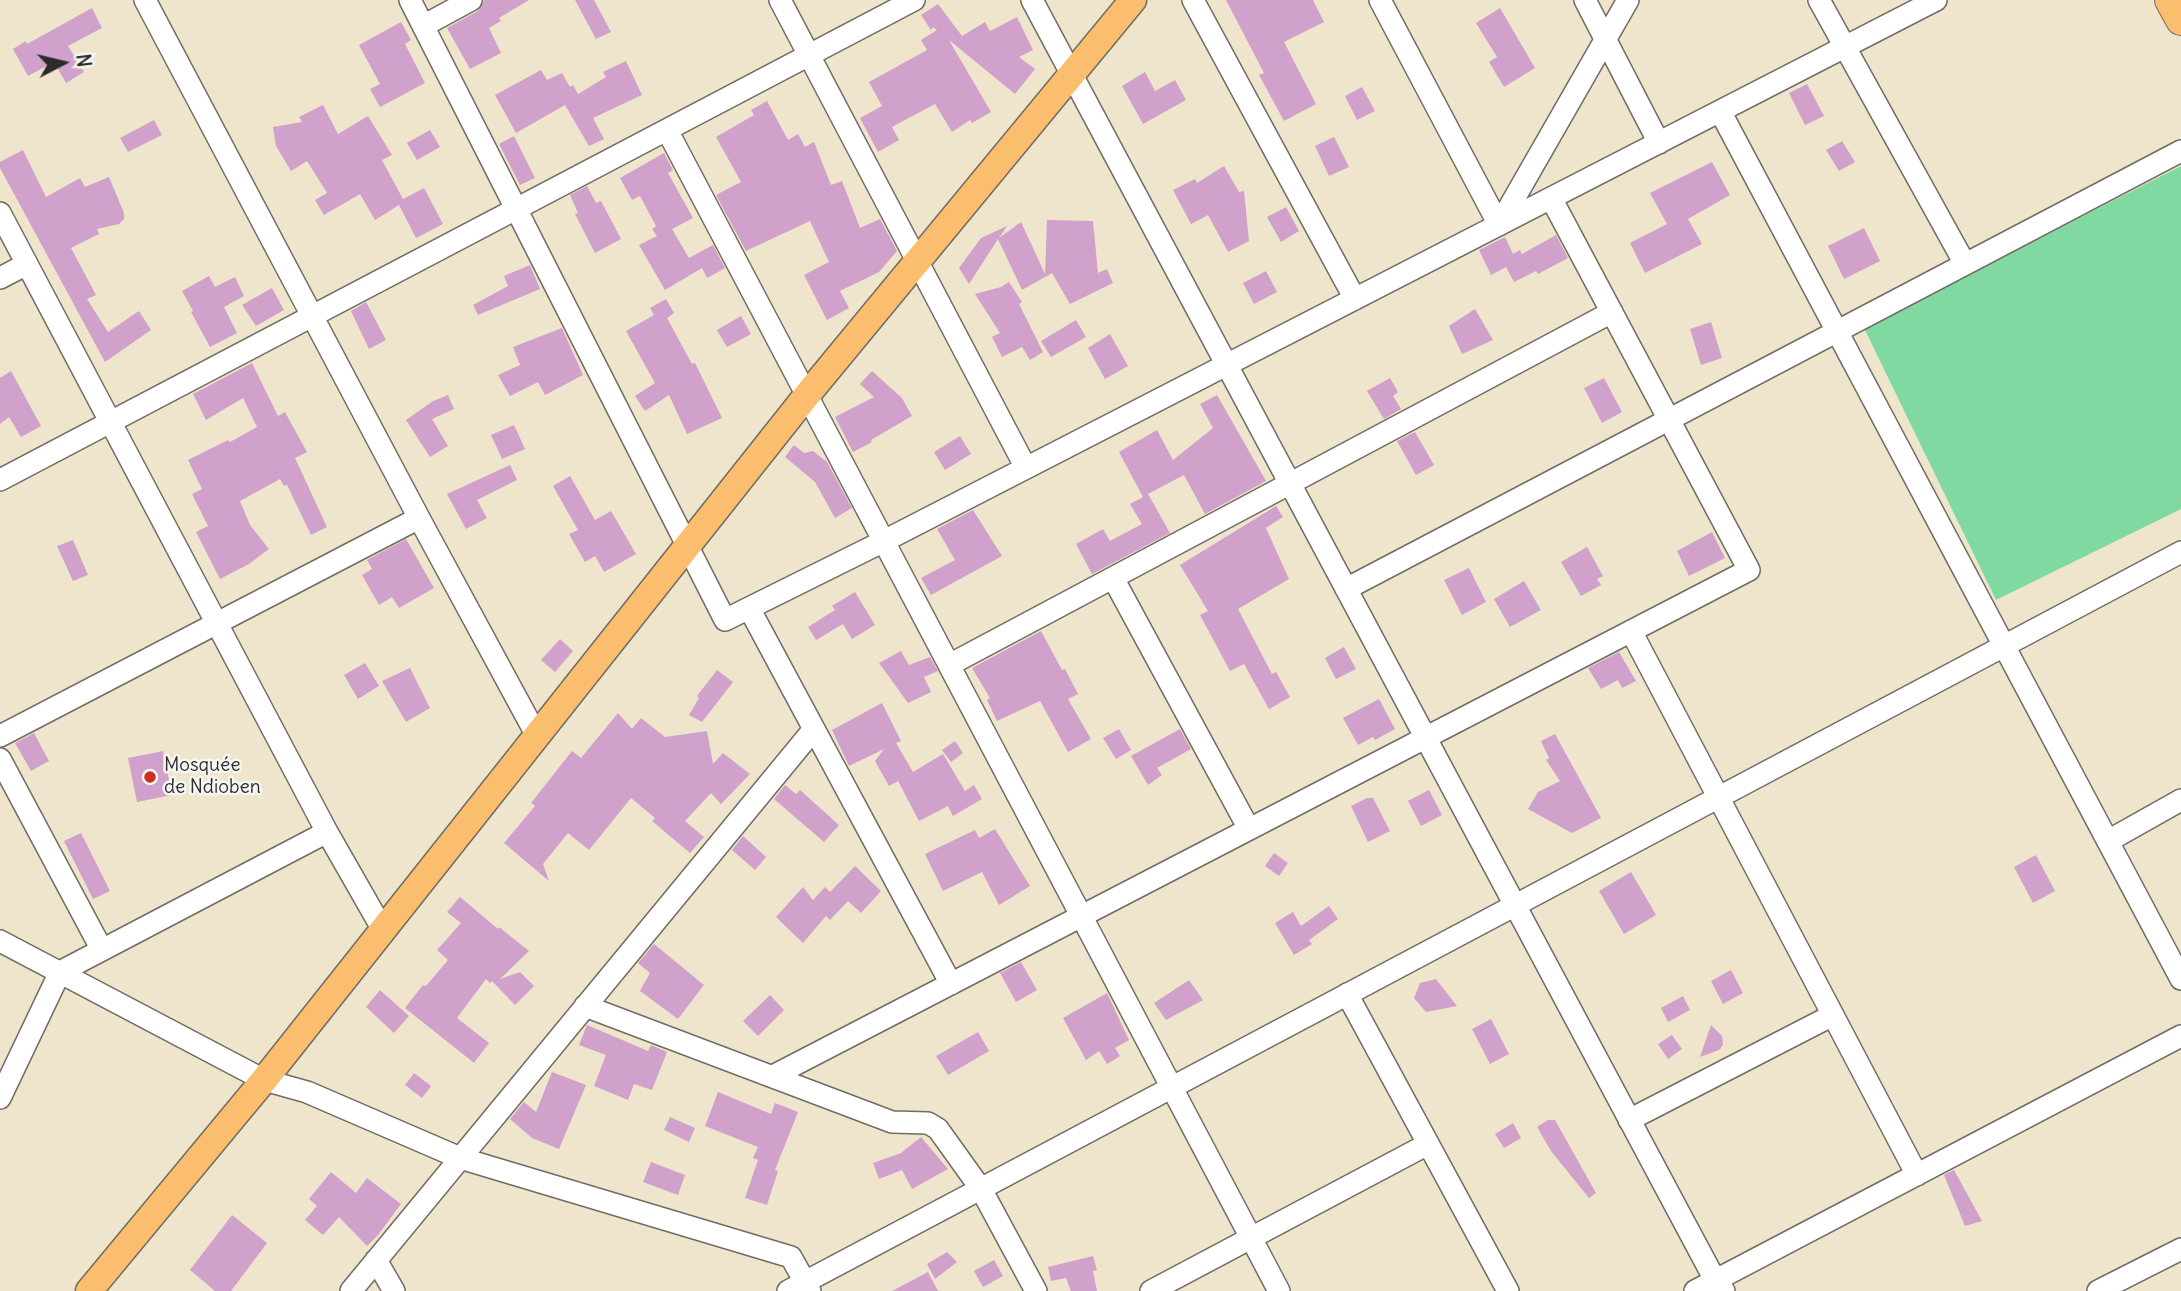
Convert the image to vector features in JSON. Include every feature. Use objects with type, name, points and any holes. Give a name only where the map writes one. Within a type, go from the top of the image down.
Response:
[{"type":"highway","points":[[2170,0],[2181,20]]},
{"type":"main road","points":[[89,1291],[264,1080],[807,395],[1133,0]]},
{"type":"street","points":[[145,0],[419,519],[537,736]]},
{"type":"street","points":[[410,0],[725,620],[884,541],[1936,0]]},
{"type":"street","points":[[423,26],[471,0]]},
{"type":"street","points":[[780,0],[1026,468]]},
{"type":"street","points":[[0,480],[914,0]]},
{"type":"street","points":[[1032,0],[1718,1287]]},
{"type":"street","points":[[1193,0],[1355,299]]},
{"type":"street","points":[[1380,0],[1499,225]]},
{"type":"street","points":[[1585,0],[1658,143]]},
{"type":"street","points":[[1499,225],[1628,0]]},
{"type":"street","points":[[1819,0],[1965,264]]},
{"type":"street","points":[[1720,111],[2181,979]]},
{"type":"street","points":[[667,130],[1279,1291]]},
{"type":"street","points":[[1346,589],[2181,151]]},
{"type":"street","points":[[773,1076],[1749,570],[1551,198]]},
{"type":"street","points":[[0,214],[327,832],[383,930]]},
{"type":"street","points":[[0,278],[27,264]]},
{"type":"street","points":[[950,665],[1612,312]]},
{"type":"street","points":[[0,736],[419,519]]},
{"type":"street","points":[[0,941],[264,1080],[307,1093],[460,1158],[791,1256],[801,1288],[1172,1087],[2181,552]]},
{"type":"street","points":[[1113,578],[1249,830]]},
{"type":"street","points":[[749,608],[951,984]]},
{"type":"street","points":[[1631,631],[1917,1175]]},
{"type":"street","points":[[351,1291],[814,729]]},
{"type":"street","points":[[0,759],[102,950]]},
{"type":"street","points":[[2108,841],[2181,800]]},
{"type":"street","points":[[0,1098],[60,972],[327,832]]},
{"type":"street","points":[[1347,994],[1508,1291]]},
{"type":"street","points":[[585,1006],[892,1122],[928,1123],[938,1129],[982,1189],[1036,1291]]},
{"type":"street","points":[[1629,1120],[1833,1015]]},
{"type":"street","points":[[1695,1291],[1718,1287],[1917,1175],[2181,1036]]},
{"type":"street","points":[[1151,1291],[1428,1144]]},
{"type":"street","points":[[2098,1291],[2181,1249]]},
{"type":"street","points":[[376,1260],[394,1291]]},
{"type":"green space","points":[[2181,166],[2181,509],[1996,600],[1864,328]]},
{"type":"building","points":[[484,0],[529,0],[499,18],[501,21],[489,28],[501,53],[470,69],[447,28],[478,11]]},
{"type":"building","points":[[575,0],[594,0],[611,32],[596,39]]},
{"type":"building","points":[[1226,0],[1313,0],[1324,22],[1284,42],[1316,104],[1284,121],[1259,75],[1264,73]]},
{"type":"building","points":[[938,4],[962,36],[985,22],[990,31],[1017,17],[1033,50],[1019,57],[1035,69],[1015,94],[949,40],[991,112],[972,123],[970,120],[952,132],[935,104],[892,127],[899,140],[878,152],[860,118],[882,106],[869,82],[927,50],[921,40],[937,30],[933,27],[931,30],[921,15]]},
{"type":"building","points":[[92,8],[102,28],[68,46],[84,72],[66,83],[54,62],[28,76],[13,49]]},
{"type":"building","points":[[1500,8],[1535,68],[1504,87],[1489,62],[1497,57],[1476,23]]},
{"type":"building","points":[[401,22],[411,40],[405,44],[425,83],[380,107],[370,89],[380,84],[359,45]]},
{"type":"building","points":[[626,61],[642,95],[593,118],[604,139],[589,146],[565,105],[516,133],[495,95],[541,70],[547,80],[562,73],[570,87],[573,85],[578,94],[606,77],[603,72]]},
{"type":"building","points":[[1145,72],[1155,91],[1175,80],[1186,100],[1143,124],[1122,86]]},
{"type":"building","points":[[1807,84],[1824,116],[1805,125],[1789,93]]},
{"type":"building","points":[[1362,87],[1375,111],[1357,120],[1345,96]]},
{"type":"building","points":[[767,101],[788,140],[798,134],[805,147],[814,142],[831,185],[842,181],[860,228],[880,219],[897,251],[879,272],[840,291],[849,308],[827,320],[804,275],[829,262],[810,221],[746,251],[716,195],[741,182],[716,137],[754,115],[751,110]]},
{"type":"building","points":[[323,105],[338,134],[368,116],[392,155],[382,160],[403,199],[424,188],[443,224],[416,238],[399,205],[375,220],[360,194],[324,215],[315,200],[327,193],[307,161],[291,171],[276,146],[273,127],[302,122],[299,117]]},
{"type":"building","points":[[154,120],[162,135],[128,152],[120,138]]},
{"type":"building","points":[[430,130],[440,147],[417,160],[407,143]]},
{"type":"building","points":[[514,136],[535,178],[520,185],[499,144]]},
{"type":"building","points":[[1334,137],[1349,167],[1329,176],[1315,146]]},
{"type":"building","points":[[1842,141],[1855,162],[1839,171],[1826,150]]},
{"type":"building","points":[[23,150],[46,197],[80,178],[85,187],[109,177],[124,213],[124,219],[119,224],[97,229],[99,234],[71,248],[96,295],[87,299],[108,332],[139,311],[151,330],[105,362],[0,168],[0,162]]},
{"type":"building","points":[[664,153],[673,170],[668,173],[693,218],[672,229],[689,258],[713,245],[725,268],[707,278],[702,268],[665,290],[639,245],[657,236],[652,229],[656,226],[640,196],[632,200],[620,178]]},
{"type":"building","points":[[1712,162],[1730,195],[1688,219],[1702,244],[1645,273],[1630,243],[1667,224],[1650,193]]},
{"type":"building","points":[[1224,166],[1239,192],[1244,191],[1249,241],[1228,252],[1208,215],[1191,224],[1173,190],[1195,179],[1197,183]]},
{"type":"building","points":[[587,186],[596,203],[601,201],[621,239],[595,253],[575,214],[578,213],[570,195]]},
{"type":"building","points":[[1286,207],[1299,231],[1281,242],[1267,217]]},
{"type":"building","points":[[1047,220],[1093,221],[1098,273],[1107,269],[1113,283],[1070,304],[1052,273],[1022,290],[998,239],[969,284],[959,268],[981,238],[1007,226],[999,238],[1021,222],[1045,274]]},
{"type":"building","points":[[1864,228],[1880,261],[1844,279],[1828,246]]},
{"type":"building","points":[[1556,235],[1568,258],[1538,274],[1536,271],[1514,282],[1506,267],[1491,275],[1479,250],[1505,237],[1513,254],[1520,250],[1522,254]]},
{"type":"building","points":[[530,265],[540,289],[478,315],[473,305],[508,286],[504,276]]},
{"type":"building","points":[[1266,271],[1277,292],[1254,304],[1243,283]]},
{"type":"building","points":[[209,276],[215,287],[235,277],[244,296],[224,307],[237,333],[210,347],[182,291]]},
{"type":"building","points":[[1009,282],[1022,302],[1019,304],[1043,352],[1030,360],[1022,347],[1002,357],[992,337],[1000,333],[975,294]]},
{"type":"building","points":[[272,288],[284,310],[256,326],[242,305]]},
{"type":"building","points":[[666,299],[674,313],[667,318],[692,364],[695,363],[722,418],[687,434],[669,395],[645,411],[635,396],[655,383],[626,331],[654,315],[650,308]]},
{"type":"building","points":[[366,302],[386,340],[369,349],[351,311]]},
{"type":"building","points":[[1475,309],[1493,340],[1462,354],[1449,326]]},
{"type":"building","points":[[741,316],[751,334],[727,347],[717,330]]},
{"type":"building","points":[[1076,320],[1086,337],[1051,357],[1041,341]]},
{"type":"building","points":[[1711,322],[1722,358],[1701,365],[1690,329]]},
{"type":"building","points":[[562,328],[583,375],[545,395],[538,382],[510,396],[498,375],[520,365],[513,347]]},
{"type":"building","points":[[1110,334],[1128,366],[1105,379],[1088,348]]},
{"type":"building","points":[[252,363],[278,416],[285,412],[307,452],[295,458],[327,527],[311,535],[287,485],[284,486],[280,479],[240,501],[250,525],[269,549],[249,564],[220,579],[196,532],[208,526],[192,494],[202,489],[188,460],[257,427],[243,398],[206,420],[193,394]]},
{"type":"building","points":[[11,371],[41,426],[21,437],[9,417],[0,424],[0,378]]},
{"type":"building","points":[[872,371],[902,398],[912,416],[853,452],[835,417],[874,397],[860,384]]},
{"type":"building","points":[[1390,378],[1398,392],[1393,396],[1401,409],[1384,419],[1367,391]]},
{"type":"building","points":[[1604,378],[1622,412],[1602,423],[1584,388]]},
{"type":"building","points":[[448,395],[454,409],[432,419],[448,446],[430,457],[406,420],[433,401]]},
{"type":"building","points":[[1217,395],[1266,481],[1205,514],[1184,475],[1148,494],[1170,533],[1092,574],[1076,544],[1103,529],[1110,541],[1142,524],[1130,504],[1143,497],[1119,452],[1157,430],[1173,460],[1213,428],[1200,404]]},
{"type":"building","points":[[514,425],[525,449],[502,459],[491,435]]},
{"type":"building","points":[[1415,432],[1434,465],[1416,475],[1397,441]]},
{"type":"building","points":[[960,436],[971,454],[945,470],[934,452]]},
{"type":"building","points":[[794,445],[804,453],[813,451],[827,462],[852,508],[835,518],[815,482],[785,457]]},
{"type":"building","points":[[510,465],[517,480],[477,500],[487,518],[466,529],[447,494]]},
{"type":"building","points":[[570,476],[595,520],[611,511],[636,554],[604,572],[595,556],[585,562],[569,534],[578,530],[553,486]]},
{"type":"building","points":[[1276,506],[1283,517],[1266,528],[1289,579],[1238,609],[1272,674],[1276,672],[1290,697],[1269,709],[1244,664],[1230,671],[1200,615],[1208,611],[1180,565]]},
{"type":"building","points":[[973,510],[1002,556],[931,595],[921,578],[955,560],[937,529]]},
{"type":"building","points":[[1712,532],[1725,558],[1689,576],[1677,551]]},
{"type":"building","points":[[406,539],[434,588],[399,608],[392,597],[379,605],[362,575],[372,569],[367,560]]},
{"type":"building","points":[[73,540],[88,575],[73,581],[57,546]]},
{"type":"building","points":[[1587,547],[1603,576],[1597,579],[1601,585],[1581,596],[1561,562]]},
{"type":"building","points":[[1469,568],[1486,602],[1462,615],[1444,580]]},
{"type":"building","points":[[1524,581],[1541,610],[1510,627],[1494,599]]},
{"type":"building","points":[[855,592],[875,625],[852,639],[843,624],[816,640],[808,627],[835,610],[832,606]]},
{"type":"building","points":[[1041,631],[1078,694],[1068,699],[1091,739],[1068,752],[1040,701],[997,721],[987,700],[990,698],[972,668]]},
{"type":"building","points":[[560,639],[573,651],[555,672],[541,660]]},
{"type":"building","points":[[1344,647],[1356,669],[1336,679],[1325,658]]},
{"type":"building","points":[[901,651],[909,665],[930,657],[938,671],[924,677],[931,692],[908,703],[879,663]]},
{"type":"building","points":[[1619,652],[1636,681],[1622,688],[1618,680],[1601,689],[1588,668]]},
{"type":"building","points":[[365,663],[379,686],[358,699],[344,675]]},
{"type":"building","points":[[410,668],[430,708],[406,722],[382,681]]},
{"type":"building","points":[[717,670],[733,682],[702,722],[689,715],[699,698],[697,696]]},
{"type":"building","points":[[1379,699],[1395,729],[1375,740],[1373,737],[1358,745],[1343,718]]},
{"type":"building","points":[[882,703],[901,741],[896,743],[913,772],[943,754],[965,791],[974,785],[982,799],[953,816],[948,806],[919,821],[898,781],[889,786],[875,761],[884,749],[849,766],[832,730]]},
{"type":"building","points":[[618,713],[632,729],[641,718],[665,737],[707,731],[713,764],[723,753],[750,774],[721,804],[711,793],[685,821],[704,837],[690,853],[652,821],[655,818],[631,798],[589,850],[568,833],[543,864],[549,881],[504,843],[535,806],[531,803],[572,751],[581,758]]},
{"type":"building","points":[[1119,729],[1131,750],[1116,759],[1103,738]]},
{"type":"building","points":[[1180,729],[1191,749],[1157,768],[1162,775],[1148,785],[1131,756]]},
{"type":"building","points":[[34,733],[49,761],[31,771],[15,743]]},
{"type":"building","points":[[1555,734],[1601,818],[1572,833],[1528,809],[1538,792],[1560,781],[1546,760],[1549,758],[1541,741]]},
{"type":"building","points":[[955,741],[963,753],[951,762],[942,750]]},
{"type":"building","name":"Mosquée de Ndioben","points":[[163,751],[172,795],[137,802],[128,758]]},
{"type":"building","points":[[785,785],[796,794],[800,790],[839,825],[824,842],[774,799]]},
{"type":"building","points":[[1429,790],[1442,815],[1421,826],[1408,801]]},
{"type":"building","points":[[1373,798],[1390,831],[1368,842],[1351,806]]},
{"type":"building","points":[[995,829],[1030,886],[999,905],[982,872],[943,891],[925,854],[975,830],[979,838]]},
{"type":"building","points":[[81,833],[110,891],[93,899],[64,841]]},
{"type":"building","points":[[743,836],[766,857],[755,870],[732,850]]},
{"type":"building","points":[[1274,853],[1288,863],[1279,876],[1265,866]]},
{"type":"building","points":[[2036,855],[2055,891],[2033,903],[2014,867]]},
{"type":"building","points":[[855,866],[881,891],[861,913],[848,901],[830,920],[826,916],[803,943],[776,917],[803,887],[813,900],[825,887],[830,892]]},
{"type":"building","points":[[1631,872],[1656,915],[1624,934],[1599,891]]},
{"type":"building","points":[[460,897],[529,951],[500,979],[520,972],[534,986],[515,1005],[492,981],[490,983],[486,979],[457,1018],[489,1043],[474,1063],[405,1008],[448,960],[437,950],[461,923],[447,912]]},
{"type":"building","points":[[1329,906],[1338,919],[1309,940],[1312,944],[1294,955],[1275,923],[1293,912],[1301,926]]},
{"type":"building","points":[[654,944],[704,985],[678,1019],[640,991],[650,973],[638,963]]},
{"type":"building","points":[[1021,962],[1037,990],[1016,1002],[1000,973]]},
{"type":"building","points":[[1731,970],[1743,993],[1723,1004],[1711,981]]},
{"type":"building","points":[[1436,979],[1457,1006],[1426,1012],[1414,998],[1420,983]]},
{"type":"building","points":[[1189,980],[1203,1000],[1166,1020],[1154,1003]]},
{"type":"building","points":[[380,990],[409,1016],[394,1033],[366,1007]]},
{"type":"building","points":[[1107,993],[1129,1040],[1115,1048],[1120,1056],[1107,1064],[1099,1051],[1086,1060],[1063,1018]]},
{"type":"building","points":[[770,995],[784,1010],[758,1036],[743,1021]]},
{"type":"building","points":[[1683,996],[1690,1010],[1668,1022],[1661,1008]]},
{"type":"building","points":[[1491,1019],[1509,1054],[1490,1064],[1472,1029]]},
{"type":"building","points":[[587,1025],[648,1051],[651,1045],[667,1052],[652,1090],[634,1084],[628,1100],[594,1086],[606,1055],[579,1045]]},
{"type":"building","points":[[1711,1025],[1722,1036],[1723,1045],[1719,1050],[1700,1057]]},
{"type":"building","points":[[978,1032],[989,1051],[948,1075],[936,1056]]},
{"type":"building","points":[[1672,1035],[1682,1049],[1668,1059],[1658,1044]]},
{"type":"building","points":[[552,1072],[586,1085],[559,1149],[532,1138],[510,1119],[524,1102],[536,1112]]},
{"type":"building","points":[[414,1073],[431,1086],[422,1098],[405,1085]]},
{"type":"building","points":[[718,1092],[771,1114],[775,1103],[798,1112],[775,1170],[778,1171],[767,1205],[745,1198],[758,1160],[753,1158],[758,1147],[705,1126]]},
{"type":"building","points":[[670,1117],[695,1128],[689,1142],[664,1130]]},
{"type":"building","points":[[1548,1120],[1555,1120],[1596,1193],[1589,1198],[1551,1151],[1537,1127]]},
{"type":"building","points":[[1513,1123],[1521,1138],[1504,1148],[1495,1134]]},
{"type":"building","points":[[921,1137],[948,1169],[912,1189],[902,1170],[879,1179],[873,1163],[901,1153]]},
{"type":"building","points":[[651,1162],[685,1175],[678,1195],[643,1182]]},
{"type":"building","points":[[1954,1170],[1982,1221],[1965,1226],[1944,1175]]},
{"type":"building","points":[[331,1172],[356,1193],[367,1178],[401,1204],[367,1246],[339,1217],[323,1235],[305,1220],[317,1206],[309,1199]]},
{"type":"building","points":[[232,1215],[267,1243],[231,1291],[215,1291],[190,1270]]},
{"type":"building","points":[[947,1252],[957,1262],[935,1279],[927,1264]]},
{"type":"building","points":[[1093,1256],[1097,1270],[1093,1271],[1097,1291],[1071,1291],[1066,1278],[1051,1281],[1048,1267]]},
{"type":"building","points":[[994,1260],[1003,1276],[983,1287],[974,1271]]},
{"type":"building","points":[[928,1272],[938,1291],[892,1291]]},
{"type":"place","name":"Mosquée de Ndioben","points":[[150,777]]}]
